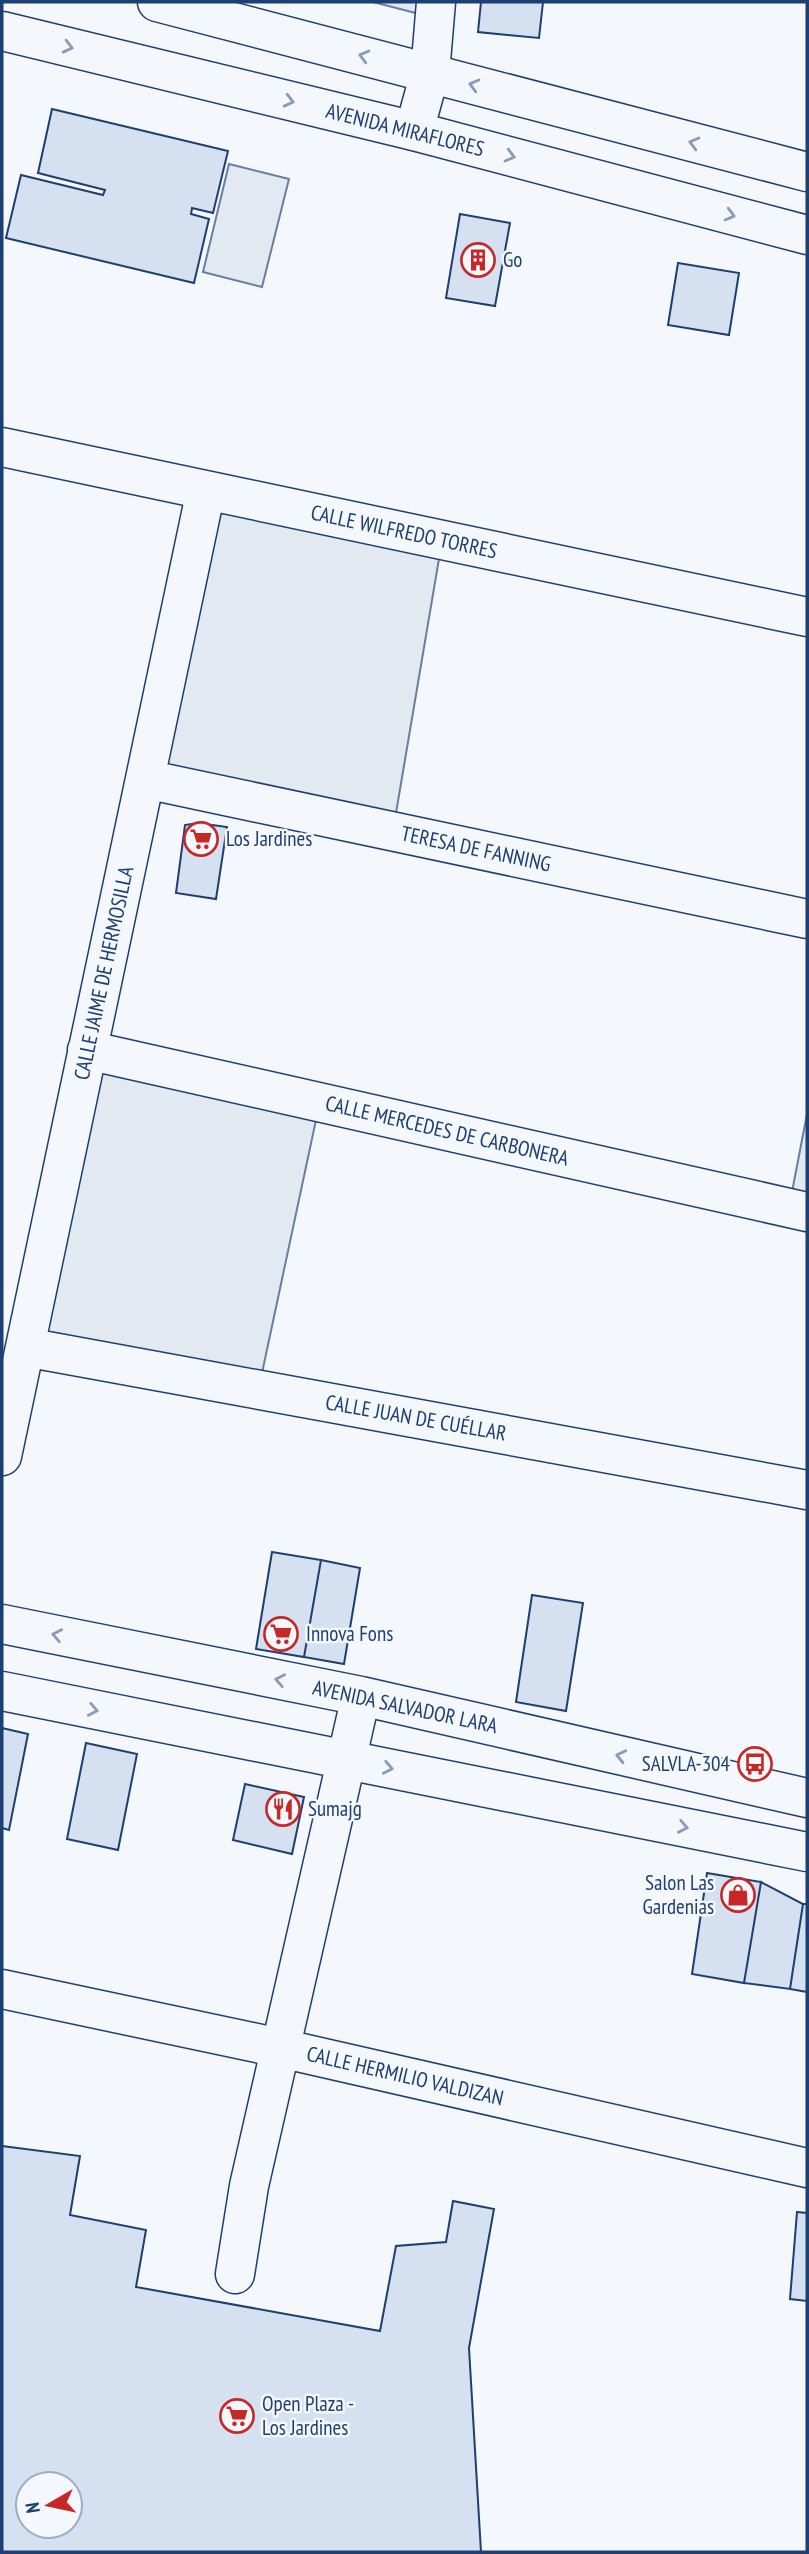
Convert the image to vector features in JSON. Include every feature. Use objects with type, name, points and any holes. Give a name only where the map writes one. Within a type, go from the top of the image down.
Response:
[{"type":"street","points":[[158,2],[807,172]]},
{"type":"street","points":[[414,131],[430,73],[436,2]]},
{"type":"street","name":"AVENIDA MIRAFLORES","points":[[2,31],[414,131],[807,235]]},
{"type":"street","name":"CALLE WILFREDO TORRES","points":[[2,447],[807,617]]},
{"type":"street","name":"CALLE JAIME DE HERMOSILLA","points":[[2,1456],[205,490]]},
{"type":"street","name":"TERESA DE FANNING","points":[[145,779],[807,919]]},
{"type":"street","name":"CALLE MERCEDES DE CARBONERA","points":[[87,1050],[807,1212]]},
{"type":"street","name":"CALLE JUAN DE CUÉLLAR","points":[[25,1347],[807,1490]]},
{"type":"street","name":"AVENIDA SALVADOR LARA","points":[[2,1624],[361,1696],[807,1798]]},
{"type":"street","points":[[2,1692],[807,1852]]},
{"type":"street","points":[[235,2274],[249,2186],[361,1696]]},
{"type":"street","name":"CALLE HERMILIO VALDIZAN","points":[[2,1989],[280,2048],[807,2168]]},
{"type":"shaded area","points":[[373,2],[428,2],[427,16]]},
{"type":"shaded area","points":[[229,164],[289,179],[262,287],[203,272]]},
{"type":"shaded area","points":[[224,489],[442,541],[396,813],[160,768]]},
{"type":"shaded area","points":[[101,1069],[316,1120],[262,1373],[44,1331]]},
{"type":"shaded area","points":[[807,1114],[807,1199],[791,1197]]},
{"type":"building","points":[[481,2],[543,2],[539,38],[478,32]]},
{"type":"building","points":[[52,109],[228,151],[213,213],[192,208],[191,214],[209,219],[194,283],[6,238],[21,175],[103,195],[105,190],[38,173]]},
{"type":"building","name":"Go","points":[[460,214],[510,223],[495,306],[446,298]]},
{"type":"building","points":[[678,263],[739,273],[729,335],[668,325]]},
{"type":"building","points":[[198,823],[227,827],[216,899],[176,893],[185,825]]},
{"type":"building","points":[[272,1552],[321,1560],[304,1657],[256,1649]]},
{"type":"building","points":[[321,1560],[360,1568],[344,1664],[304,1657]]},
{"type":"building","points":[[532,1595],[583,1603],[566,1711],[516,1702]]},
{"type":"building","points":[[2,1728],[28,1734],[9,1830],[2,1828]]},
{"type":"building","points":[[86,1743],[137,1754],[118,1850],[67,1839]]},
{"type":"building","points":[[245,1784],[304,1797],[292,1854],[233,1840]]},
{"type":"building","points":[[707,1873],[761,1882],[744,1983],[692,1974]]},
{"type":"building","points":[[761,1882],[803,1904],[790,1989],[744,1983]]},
{"type":"building","points":[[803,1904],[807,1904],[807,1992],[790,1989]]},
{"type":"building","name":"Open Plaza - Los Jardines","points":[[2,2146],[80,2156],[70,2215],[146,2230],[136,2287],[380,2331],[396,2246],[446,2242],[453,2201],[494,2209],[469,2348],[481,2552],[2,2552]]},
{"type":"building","points":[[797,2212],[807,2213],[807,2301],[790,2299]]},
{"type":"place","name":"Go","points":[[478,260]]},
{"type":"place","name":"Los Jardines","points":[[201,839]]},
{"type":"place","name":"Innova Fons","points":[[281,1634]]},
{"type":"place","name":"SALVLA-304","points":[[755,1764]]},
{"type":"place","name":"Sumajg","points":[[283,1809]]},
{"type":"place","name":"Salon Las Gardenias","points":[[738,1895]]},
{"type":"place","name":"Open Plaza - Los Jardines","points":[[237,2416]]}]
